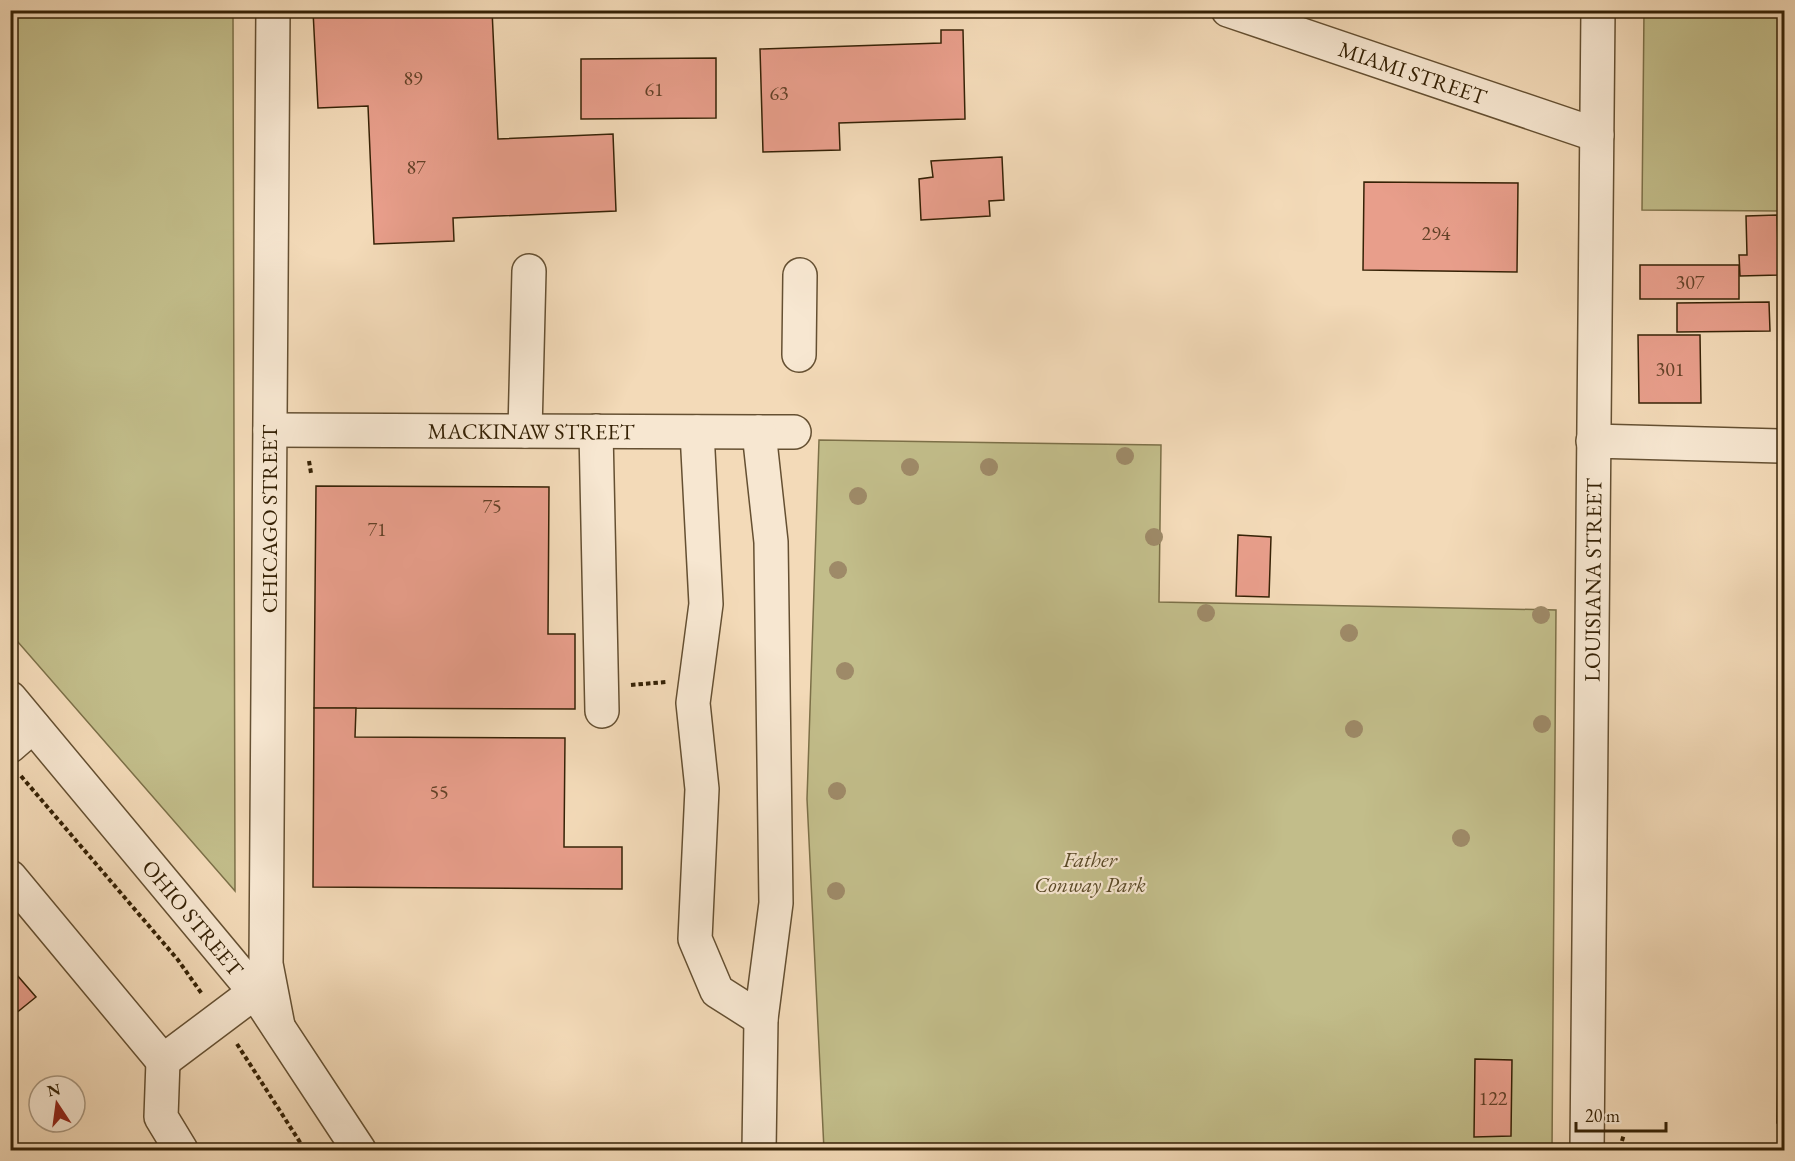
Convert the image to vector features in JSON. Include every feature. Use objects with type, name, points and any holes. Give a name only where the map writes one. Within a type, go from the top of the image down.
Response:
[{"type":"street","name":"CHICAGO STREET","points":[[273,10],[266,964],[278,1026]]},
{"type":"street","name":"MIAMI STREET","points":[[1228,10],[1597,135]]},
{"type":"street","name":"LOUISIANA STREET","points":[[1587,1150],[1598,10]]},
{"type":"street","points":[[525,431],[529,271]]},
{"type":"street","points":[[799,356],[800,275]]},
{"type":"street","name":"MACKINAW STREET","points":[[270,430],[794,432]]},
{"type":"street","points":[[596,431],[604,688],[602,711]]},
{"type":"street","points":[[697,432],[706,604],[693,704],[702,789],[695,939],[717,992],[761,1019]]},
{"type":"street","points":[[759,432],[771,542],[776,903],[761,1019],[759,1150]]},
{"type":"street","points":[[1593,441],[1785,446]]},
{"type":"street","name":"OHIO STREET","points":[[10,698],[21,748],[255,992],[359,1150]]},
{"type":"street","points":[[10,877],[163,1061],[161,1117],[182,1150]]},
{"type":"street","points":[[163,1061],[255,992]]},
{"type":"path","points":[[308,458],[311,473]]},
{"type":"path","points":[[21,748],[220,1018],[305,1150]]},
{"type":"path","points":[[1622,1141],[1624,1134]]},
{"type":"green space","points":[[10,11],[233,11],[235,891],[11,634]]},
{"type":"green space","points":[[1644,11],[1784,11],[1784,211],[1642,210]]},
{"type":"green space","name":"Father Conway Park","points":[[819,440],[1161,445],[1159,602],[1556,610],[1552,1150],[824,1150],[807,799]]},
{"type":"building","points":[[492,10],[498,139],[613,134],[616,211],[453,218],[454,241],[374,244],[368,106],[318,108],[313,11]]},
{"type":"building","points":[[941,30],[963,30],[965,119],[839,123],[840,150],[763,152],[760,49],[941,43]]},
{"type":"building","points":[[716,58],[716,118],[581,119],[581,59]]},
{"type":"building","points":[[1002,157],[1004,200],[989,201],[990,216],[921,220],[919,179],[933,177],[931,161]]},
{"type":"building","points":[[1364,182],[1518,183],[1517,272],[1363,270]]},
{"type":"building","points":[[1777,215],[1779,275],[1740,276],[1739,255],[1747,255],[1746,216]]},
{"type":"building","points":[[1640,265],[1739,265],[1739,299],[1640,299]]},
{"type":"building","points":[[1769,302],[1770,331],[1677,332],[1677,303]]},
{"type":"building","points":[[1780,310],[1784,310],[1784,397],[1779,397]]},
{"type":"building","points":[[1638,335],[1700,335],[1701,403],[1639,403]]},
{"type":"building","points":[[316,486],[549,487],[548,634],[575,634],[575,709],[314,708]]},
{"type":"building","points":[[1238,535],[1271,537],[1269,597],[1236,596]]},
{"type":"building","points":[[314,708],[356,708],[355,737],[565,738],[564,847],[622,847],[622,889],[313,887]]},
{"type":"building","points":[[10,967],[36,997],[10,1018]]},
{"type":"building","points":[[1778,1051],[1784,1051],[1784,1123],[1777,1123]]},
{"type":"building","points":[[1475,1059],[1512,1060],[1511,1136],[1474,1137]]}]
